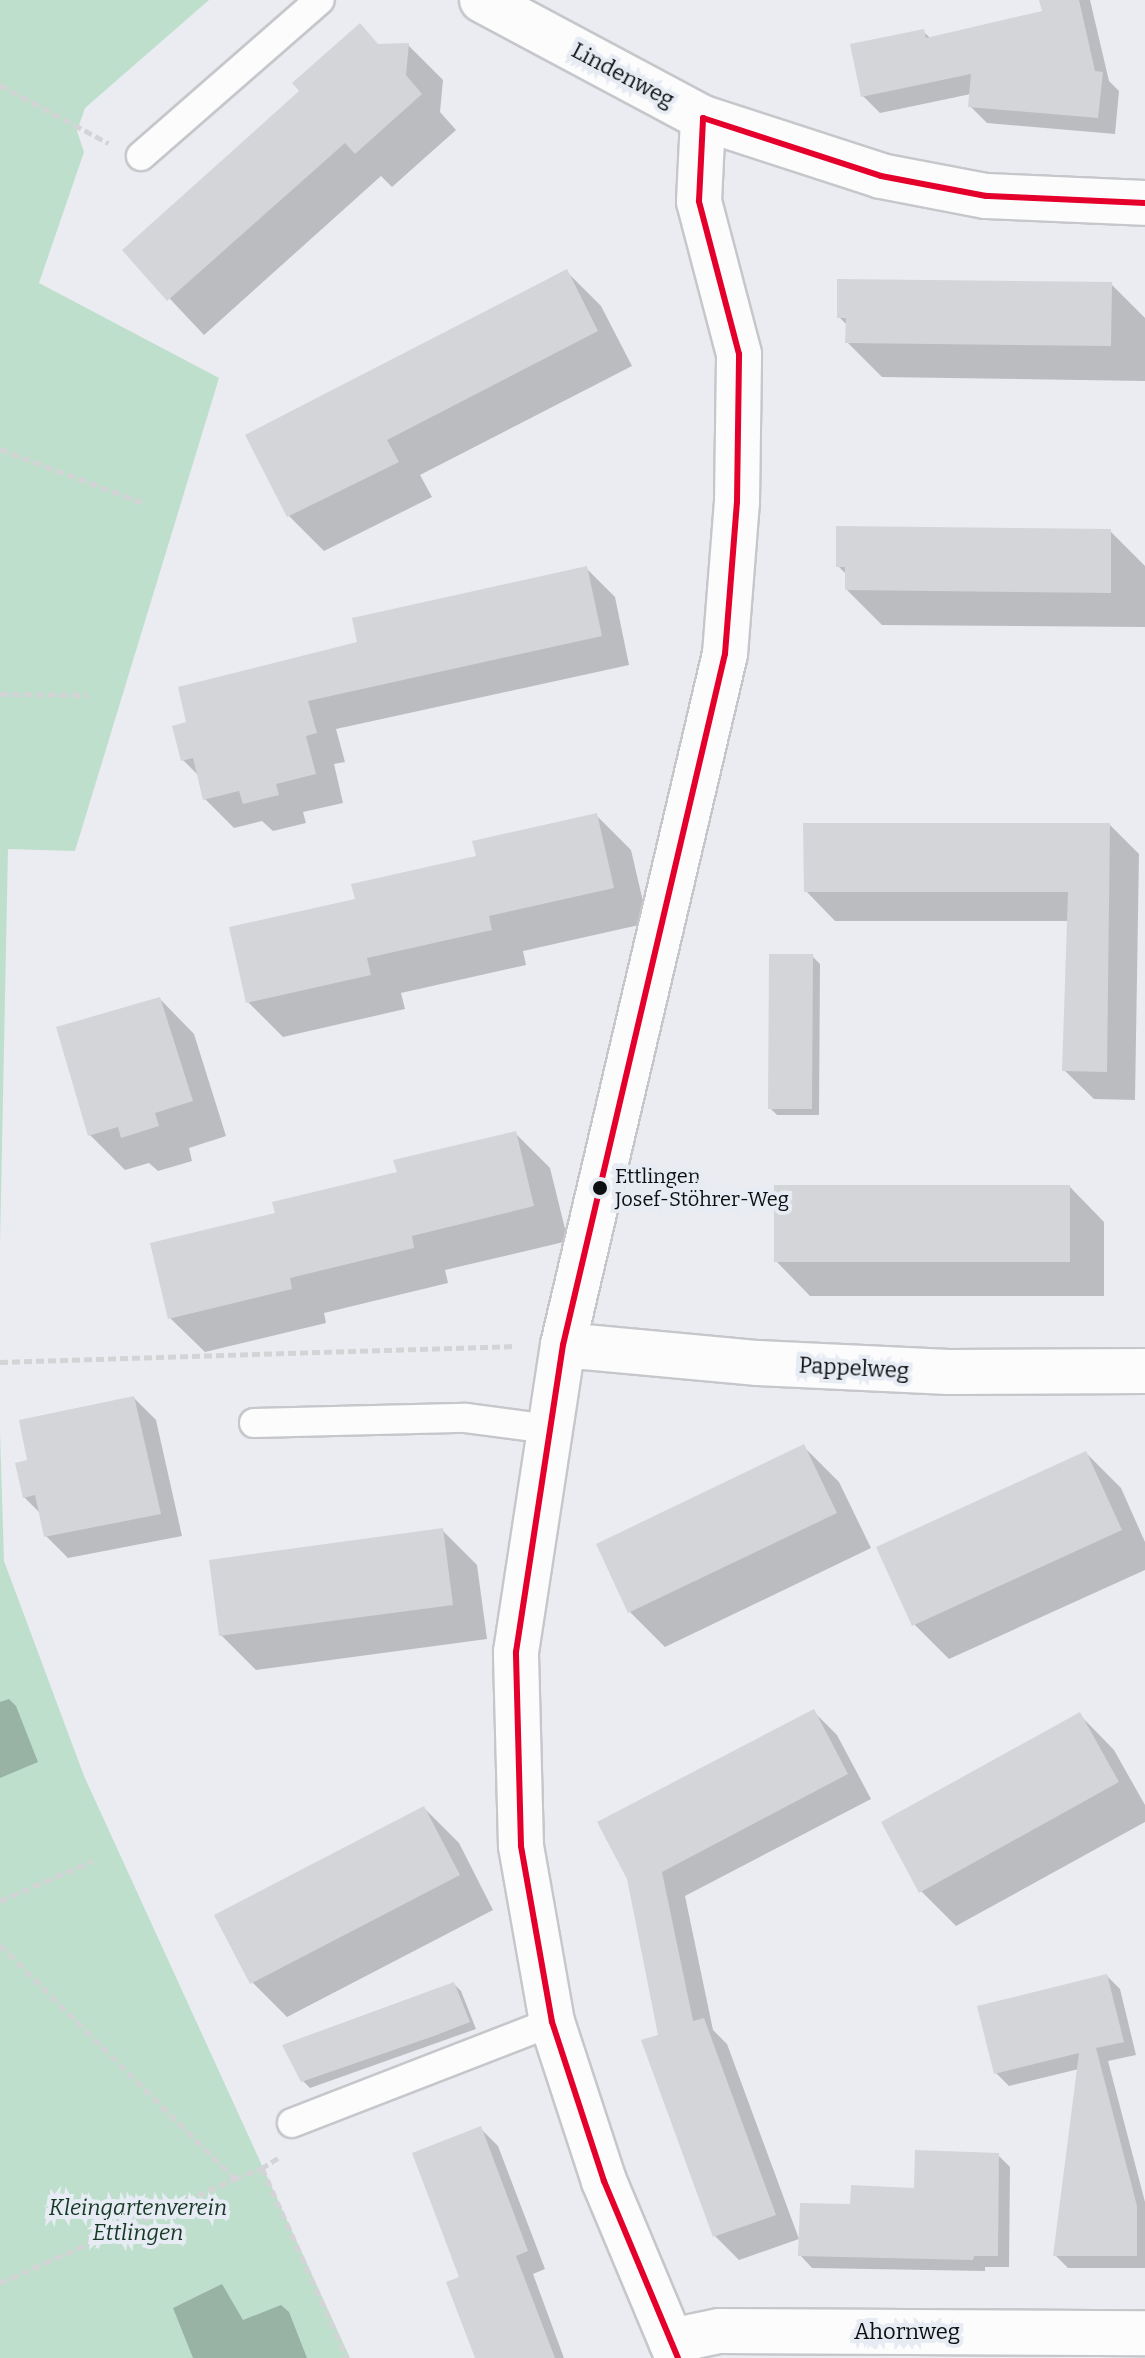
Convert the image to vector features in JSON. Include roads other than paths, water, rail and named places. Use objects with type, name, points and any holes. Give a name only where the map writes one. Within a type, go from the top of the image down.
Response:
[{"type":"street","name":"Lindenweg","points":[[482,0],[703,118],[881,176],[971,193],[1145,203]]},
{"type":"street","points":[[674,2350],[604,2181],[552,2022],[521,1846],[516,1652],[563,1345],[725,654],[737,502],[739,354],[699,201],[703,118]]},
{"type":"street","name":"Pappelweg","points":[[563,1345],[758,1363],[949,1372],[1145,1371]]},
{"type":"street","name":"Ahornweg","points":[[674,2350],[719,2331],[1145,2333]]},
{"type":"lane","points":[[141,156],[320,0]]},
{"type":"lane","points":[[254,1423],[466,1418],[548,1429]]},
{"type":"lane","points":[[292,2123],[552,2022]]},
{"type":"place","name":"Ettlingen Josef-Stöhrer-Weg","points":[[600,1188]]},
{"type":"park label","name":"Kleingartenverein Ettlingen","points":[[138,2220]]}]
